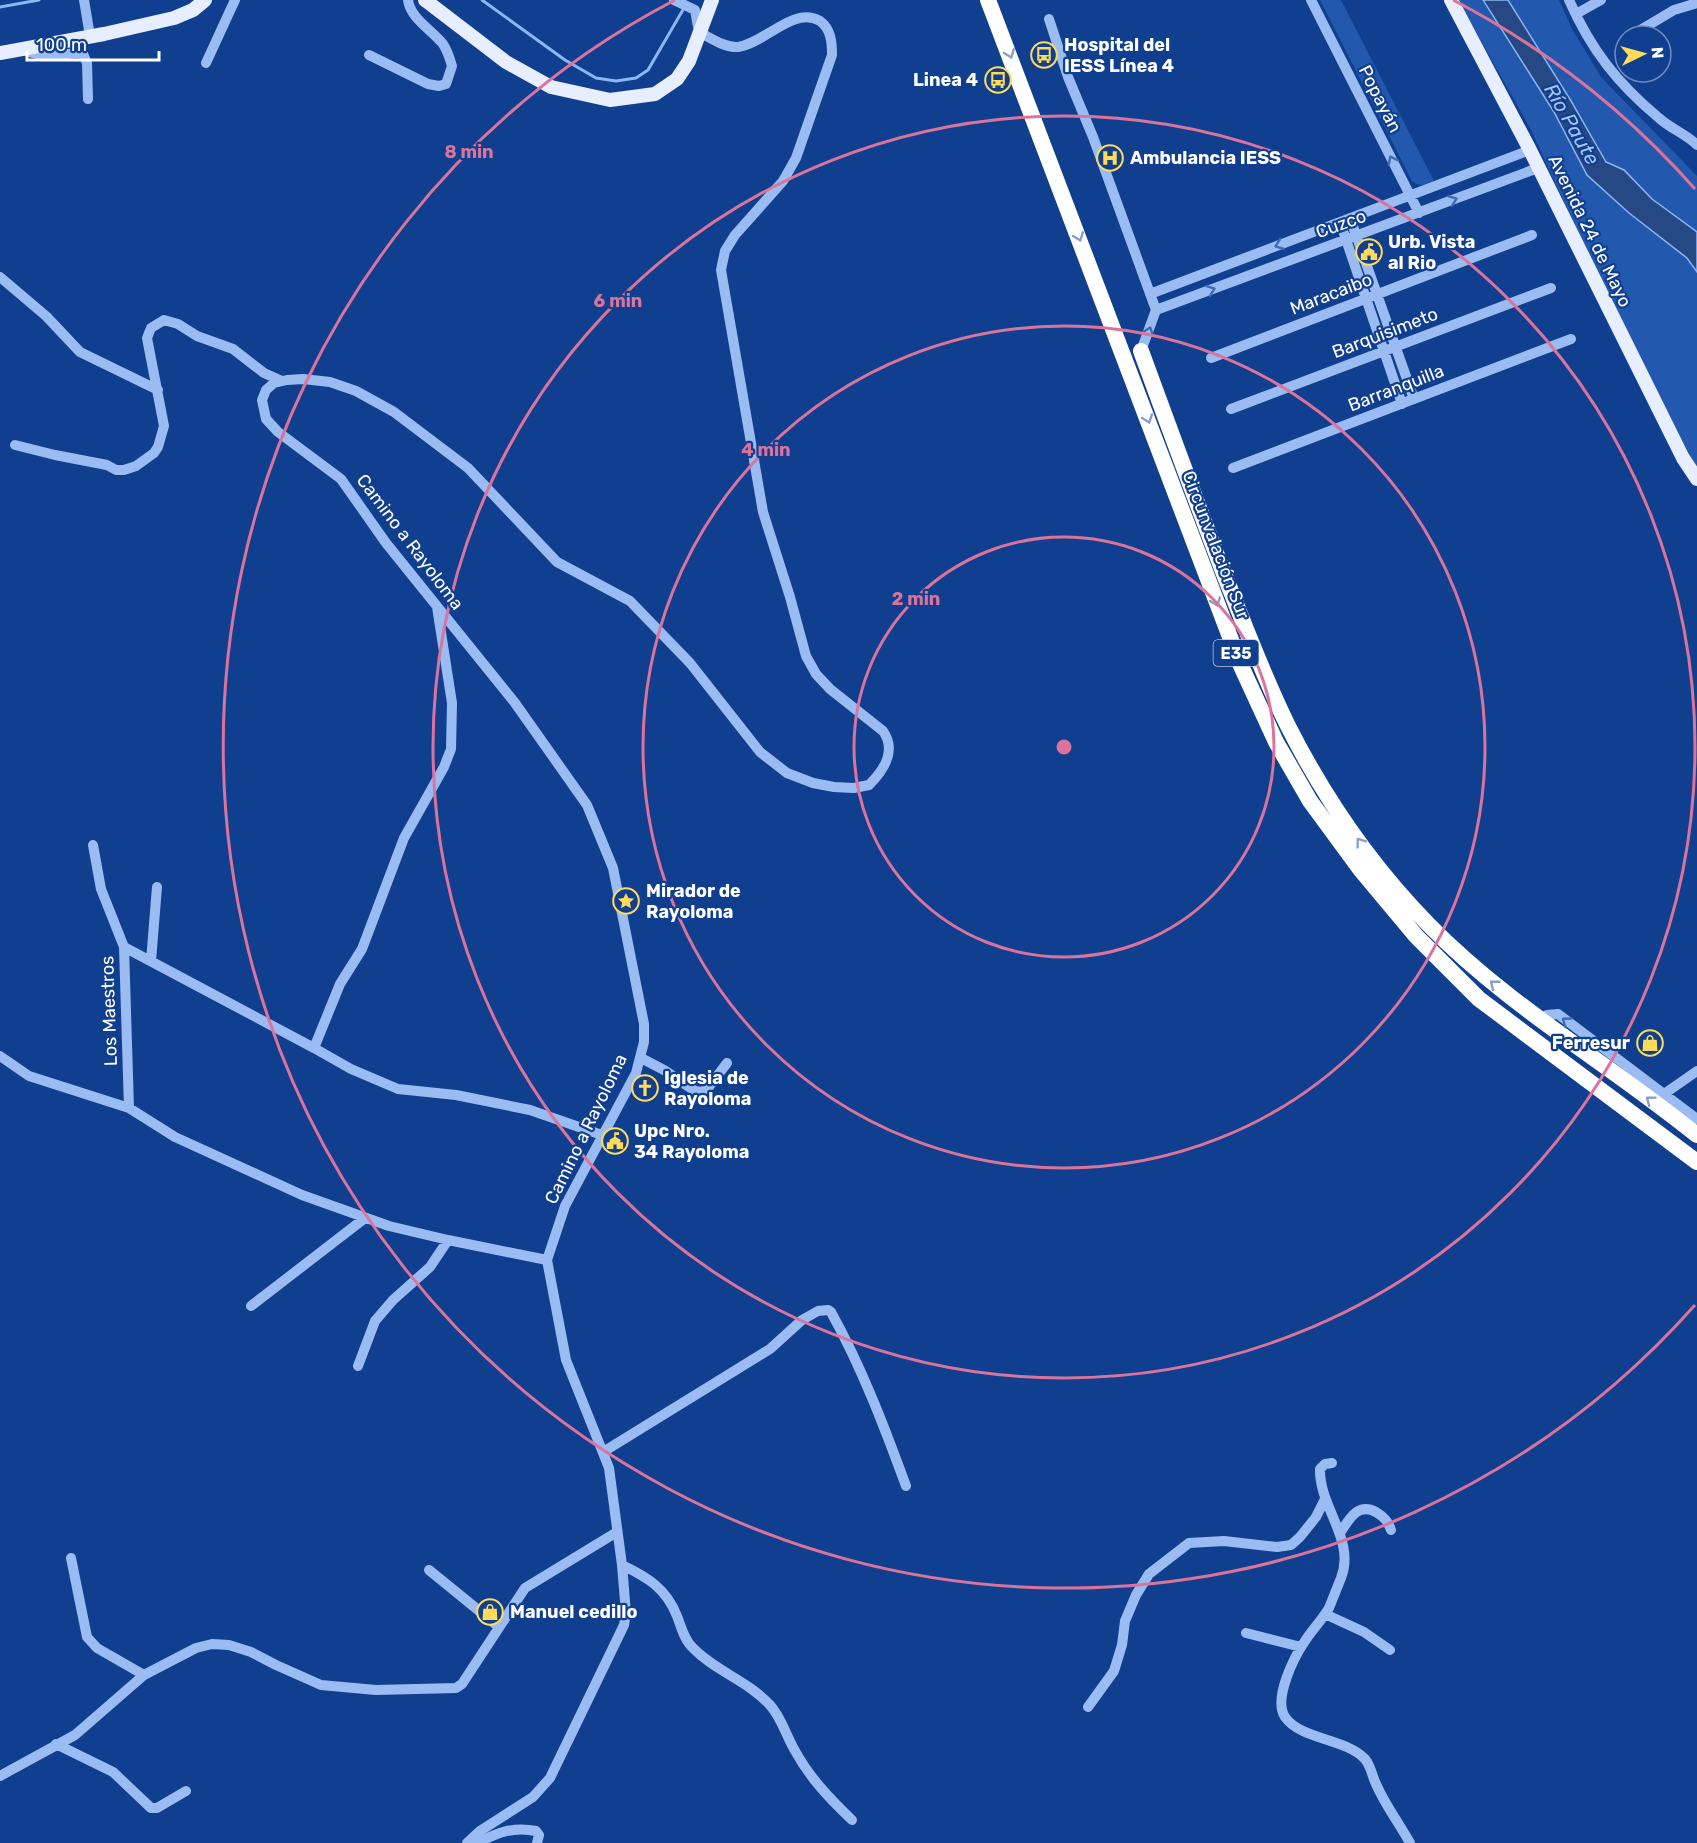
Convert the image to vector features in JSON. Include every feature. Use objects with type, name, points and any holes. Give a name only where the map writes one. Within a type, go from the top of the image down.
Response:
[{"type":"highway","name":"Circunvalación Sur","points":[[988,0],[1237,655],[1276,742],[1301,788],[1403,922],[1455,976],[1514,1027],[1697,1162]]},
{"type":"highway","name":"Circunvalación Sur","points":[[1141,351],[1199,509],[1256,653],[1311,769],[1359,842],[1427,923],[1494,984],[1697,1135]]},
{"type":"main road","points":[[0,53],[174,18],[192,10],[205,0]]},
{"type":"main road","points":[[425,0],[506,62],[550,87],[610,100],[655,94],[666,88],[686,69],[710,0]]},
{"type":"main road","name":"Avenida 24 de Mayo","points":[[1451,0],[1530,150],[1683,458],[1697,479]]},
{"type":"street","points":[[206,63],[235,0]]},
{"type":"street","points":[[369,55],[428,84],[439,86],[446,84],[452,66],[444,45],[413,14],[408,0]]},
{"type":"street","points":[[694,10],[710,0]]},
{"type":"street","name":"Popayán","points":[[1311,0],[1419,213]]},
{"type":"street","points":[[1569,0],[1609,69],[1639,102],[1668,126],[1689,137],[1697,145]]},
{"type":"street","points":[[1576,14],[1601,0]]},
{"type":"street","points":[[676,1],[694,10]]},
{"type":"street","points":[[84,2],[90,36]]},
{"type":"street","points":[[1650,24],[1674,10],[1697,3]]},
{"type":"street","points":[[15,445],[124,470],[136,466],[154,453],[164,426],[147,338],[151,328],[164,320],[178,324],[197,336],[233,349],[264,373],[282,381],[303,379],[330,382],[356,391],[394,412],[468,468],[557,562],[630,601],[690,663],[760,752],[787,772],[813,783],[854,788],[869,785],[887,763],[890,748],[888,739],[883,731],[830,689],[816,674],[806,657],[763,512],[721,270],[724,251],[783,180],[796,158],[832,55],[832,39],[822,23],[814,18],[801,18],[791,20],[758,40],[742,46],[729,47],[699,32],[694,10]]},
{"type":"street","points":[[1049,19],[1068,77],[1093,137],[1156,310],[1141,351]]},
{"type":"street","points":[[20,49],[43,56],[83,54],[87,63],[88,99]]},
{"type":"street","name":"Cuzco","points":[[1150,294],[1530,150]]},
{"type":"street","name":"Cuzco","points":[[1156,310],[1538,168]]},
{"type":"street","points":[[1345,220],[1372,296],[1396,347],[1414,399]]},
{"type":"street","name":"Maracaibo","points":[[1210,357],[1532,235]]},
{"type":"street","points":[[0,277],[46,316],[80,352],[158,390]]},
{"type":"street","name":"Barquisimeto","points":[[1231,410],[1551,288]]},
{"type":"street","points":[[1372,296],[1384,352],[1402,404]]},
{"type":"street","name":"Barranquilla","points":[[1233,468],[1571,339]]},
{"type":"street","name":"Camino a Rayoloma","points":[[282,381],[274,383],[262,400],[266,419],[278,432],[341,479],[387,543],[514,703],[587,805],[613,868],[644,1024],[641,1058],[636,1073],[565,1206],[547,1260],[566,1360],[609,1468],[622,1565],[626,1613],[624,1625],[550,1778],[533,1797],[480,1831],[467,1843]]},
{"type":"street","points":[[315,1048],[340,984],[362,949],[404,838],[444,767],[451,749],[452,703],[437,607]]},
{"type":"street","name":"Los Maestros","points":[[93,845],[101,889],[124,946],[129,1108]]},
{"type":"street","points":[[152,961],[157,887]]},
{"type":"street","points":[[124,946],[351,1069],[398,1089],[456,1095],[530,1110],[602,1135]]},
{"type":"street","points":[[1539,1019],[1547,1015],[1558,1014],[1697,1119]]},
{"type":"street","points":[[0,1056],[30,1076],[129,1108],[175,1137],[302,1195],[389,1226],[547,1260]]},
{"type":"street","points":[[641,1058],[664,1070],[694,1091],[702,1092],[708,1088],[727,1062]]},
{"type":"street","points":[[1664,1094],[1697,1071]]},
{"type":"street","points":[[251,1306],[365,1218]]},
{"type":"street","points":[[358,1366],[375,1321],[393,1300],[430,1268],[448,1240]]},
{"type":"street","points":[[603,1452],[770,1349],[802,1320],[818,1311],[828,1310],[852,1352],[876,1404],[906,1486]]},
{"type":"street","points":[[1332,1463],[1325,1464],[1320,1469],[1320,1480],[1325,1499],[1340,1533],[1345,1560],[1342,1575],[1325,1614],[1301,1647],[1287,1678],[1281,1706],[1284,1716],[1292,1724],[1347,1748],[1365,1760],[1384,1799],[1410,1843]]},
{"type":"street","points":[[1088,1707],[1114,1671],[1125,1621],[1136,1595],[1149,1574],[1189,1544],[1224,1541],[1277,1547],[1291,1545],[1316,1517],[1325,1499]]},
{"type":"street","points":[[1340,1533],[1354,1513],[1361,1508],[1370,1509],[1383,1516],[1391,1530]]},
{"type":"street","points":[[0,1776],[75,1735],[144,1674],[196,1648],[212,1644],[229,1645],[251,1652],[321,1684],[376,1690],[456,1688],[462,1684],[525,1588],[617,1532]]},
{"type":"street","points":[[71,1558],[87,1637],[97,1648],[144,1674]]},
{"type":"street","points":[[622,1565],[650,1578],[666,1596],[692,1648],[751,1687],[773,1708],[794,1750],[813,1779],[852,1820]]},
{"type":"street","points":[[429,1570],[499,1627]]},
{"type":"street","points":[[1325,1614],[1364,1632],[1390,1650]]},
{"type":"street","points":[[1246,1633],[1301,1647]]},
{"type":"street","points":[[56,1744],[113,1772],[151,1808],[157,1808],[186,1791]]},
{"type":"street","points":[[477,1843],[498,1832],[513,1828],[536,1831],[539,1835],[537,1843]]},
{"type":"shaded area","points":[[1320,0],[1341,0],[1434,181],[1423,185],[1412,181]]},
{"type":"shaded area","points":[[1458,0],[1482,0],[1554,112],[1587,175],[1629,213],[1687,258],[1697,272],[1697,469],[1610,301],[1531,130]]},
{"type":"shaded area","points":[[1508,0],[1559,0],[1572,29],[1601,77],[1697,176],[1697,232],[1652,199],[1624,170],[1606,162]]},
{"type":"water","name":"Río Paute","points":[[1483,0],[1508,0],[1606,162],[1624,170],[1652,199],[1697,232],[1697,272],[1687,258],[1629,213],[1587,175],[1554,112]]},
{"type":"waterway","points":[[0,7],[39,0]]},
{"type":"waterway","points":[[482,0],[565,60],[596,78],[616,81],[636,78],[648,70],[684,8]]},
{"type":"place","name":"Hospital del IESS Línea 4","points":[[1044,55]]},
{"type":"place","name":"Linea 4","points":[[998,80]]},
{"type":"place","name":"Ambulancia IESS","points":[[1110,158]]},
{"type":"place","name":"Urb. Vista al Rio","points":[[1369,252]]},
{"type":"place","name":"Mirador de Rayoloma","points":[[626,901]]},
{"type":"place","name":"Ferresur","points":[[1650,1043]]},
{"type":"place","name":"Iglesia de Rayoloma","points":[[645,1088]]},
{"type":"place","name":"Upc Nro. 34 Rayoloma","points":[[615,1141]]},
{"type":"place","name":"Manuel cedillo","points":[[490,1612]]}]
